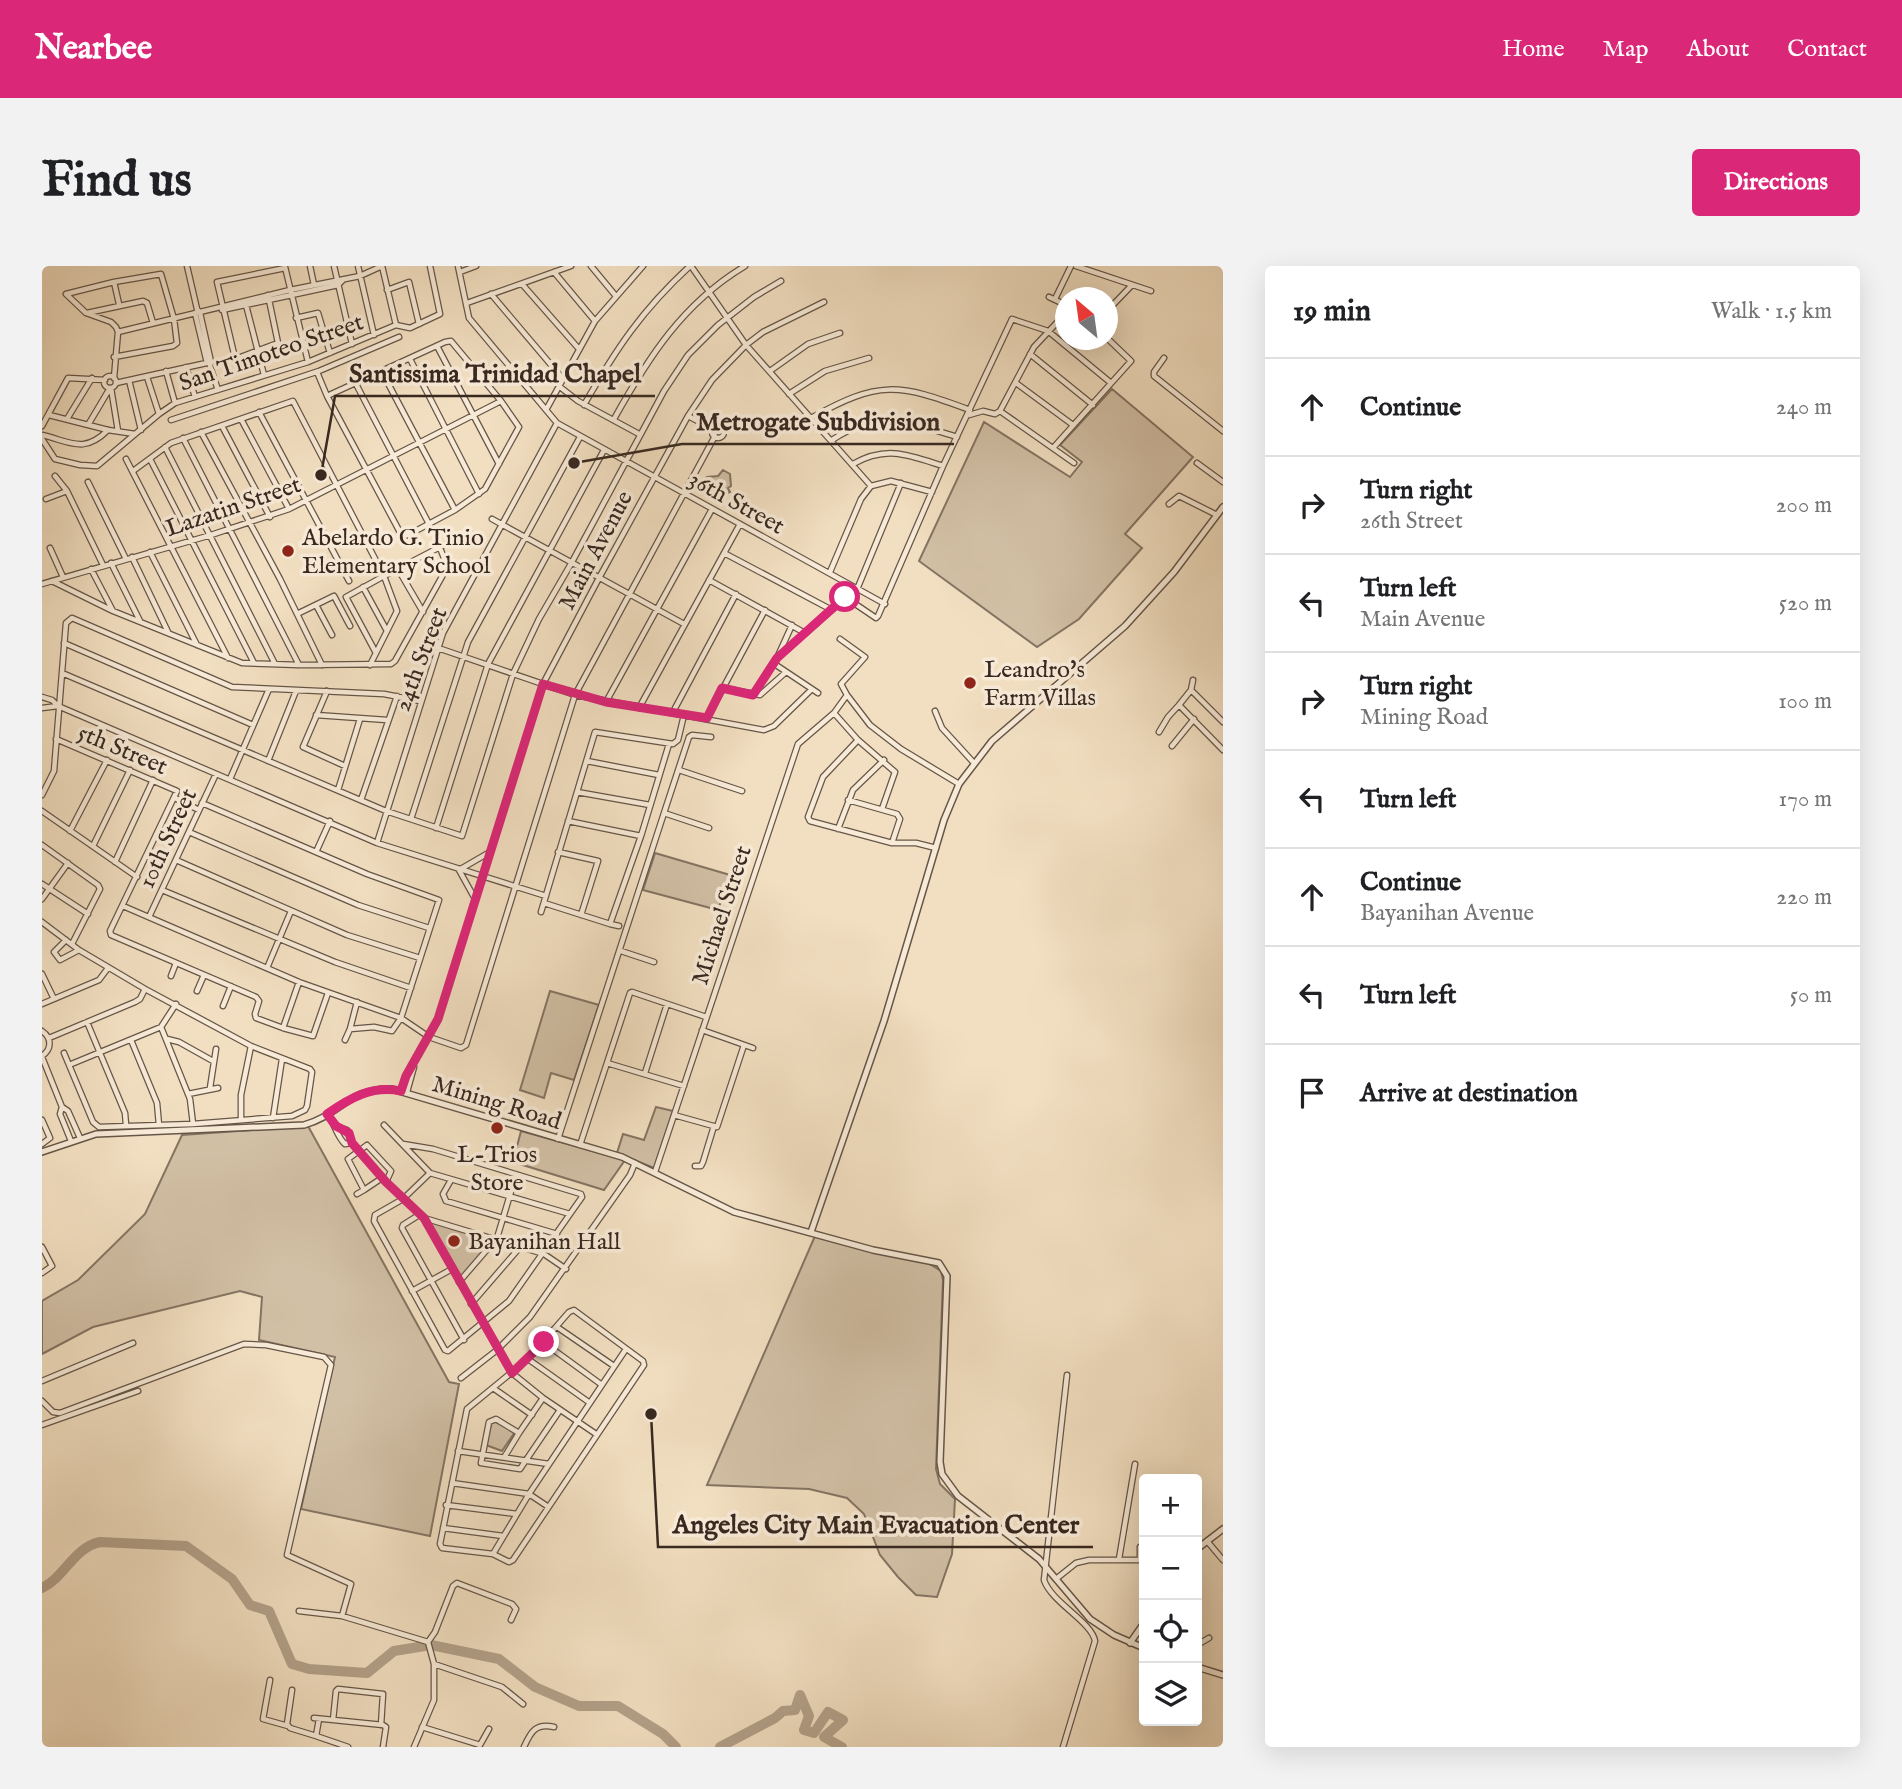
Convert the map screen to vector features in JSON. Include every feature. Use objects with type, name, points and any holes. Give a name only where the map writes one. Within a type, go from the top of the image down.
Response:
[{"type":"street","points":[[187,266],[209,364],[218,390]]},
{"type":"street","points":[[310,266],[314,287]]},
{"type":"street","points":[[334,266],[352,344]]},
{"type":"street","points":[[358,266],[374,335]]},
{"type":"street","points":[[118,332],[339,282],[382,266],[396,325],[408,329],[440,314],[430,266]]},
{"type":"street","points":[[459,269],[476,266]]},
{"type":"street","points":[[467,303],[572,266]]},
{"type":"street","points":[[591,266],[615,295]]},
{"type":"street","points":[[546,410],[595,321],[643,266]]},
{"type":"street","points":[[584,405],[621,342],[640,317],[691,266],[746,345],[871,486]]},
{"type":"street","points":[[614,419],[661,341],[683,315],[745,266]]},
{"type":"street","points":[[1059,287],[1073,266],[1151,291]]},
{"type":"street","points":[[269,298],[278,343],[238,358],[233,355],[216,283],[285,267],[308,362]]},
{"type":"street","name":"36th Street","points":[[459,269],[469,318],[557,423],[885,604]]},
{"type":"street","points":[[554,272],[595,321]]},
{"type":"street","points":[[88,425],[115,380],[114,357],[118,332],[111,322],[86,313],[67,297],[67,292],[161,274],[174,319],[178,340],[176,344],[114,357]]},
{"type":"street","points":[[62,673],[386,811],[462,836],[513,674],[539,619],[627,463],[639,434],[688,355],[727,317],[780,281]]},
{"type":"street","points":[[114,282],[119,304]]},
{"type":"street","points":[[387,290],[409,282],[419,324]]},
{"type":"street","points":[[522,284],[579,349]]},
{"type":"street","points":[[1118,300],[1132,285]]},
{"type":"street","points":[[491,295],[563,379]]},
{"type":"street","points":[[86,313],[119,304],[145,302],[153,323]]},
{"type":"street","points":[[245,302],[264,375]]},
{"type":"street","name":"Main Avenue","points":[[404,1092],[414,1063],[438,1019],[543,684],[599,578],[688,416],[712,380],[746,345],[777,323],[824,302]]},
{"type":"street","points":[[296,318],[318,313],[330,353]]},
{"type":"street","points":[[845,597],[876,618],[885,604],[943,466],[1012,319],[1048,331],[1111,383]]},
{"type":"street","points":[[811,418],[846,399],[881,389],[917,392],[969,412],[995,414],[1000,411],[1030,354],[1055,324]]},
{"type":"street","name":"San Timoteo Street","points":[[42,437],[55,458],[91,467],[97,466],[159,414],[175,404],[308,362],[396,325]]},
{"type":"street","points":[[770,371],[808,344],[840,333]]},
{"type":"street","points":[[171,420],[317,372],[399,337]]},
{"type":"street","points":[[317,372],[327,396],[402,536],[455,510],[486,488],[519,427],[501,401],[448,341],[327,396]]},
{"type":"street","points":[[437,346],[499,465]]},
{"type":"street","points":[[1053,448],[1132,360],[1118,348]]},
{"type":"street","points":[[1030,354],[1093,405]]},
{"type":"street","points":[[789,394],[825,371],[869,358]]},
{"type":"street","points":[[1164,358],[1154,376],[1223,431]]},
{"type":"street","points":[[410,359],[479,494]]},
{"type":"street","points":[[42,426],[68,378],[105,380],[108,377],[129,380],[209,364]]},
{"type":"street","points":[[186,367],[195,397]]},
{"type":"street","points":[[382,371],[455,510]]},
{"type":"street","points":[[166,372],[175,404]]},
{"type":"street","points":[[147,377],[159,414]]},
{"type":"street","points":[[67,420],[92,378]]},
{"type":"street","points":[[105,380],[105,385],[111,388]]},
{"type":"street","points":[[129,380],[142,430]]},
{"type":"street","points":[[1016,383],[1073,425]]},
{"type":"street","points":[[356,384],[429,524]]},
{"type":"street","points":[[560,387],[584,405],[639,434]]},
{"type":"street","points":[[111,388],[118,431]]},
{"type":"street","points":[[133,471],[165,447],[183,438],[292,401],[384,576],[397,611],[370,665]]},
{"type":"street","name":"Lazatin Street","points":[[42,584],[270,517],[307,501],[501,401]]},
{"type":"street","points":[[1000,411],[1074,463]]},
{"type":"street","points":[[259,412],[349,581]]},
{"type":"street","points":[[49,415],[135,434]]},
{"type":"street","points":[[688,416],[713,429],[716,436]]},
{"type":"street","points":[[242,419],[289,509]]},
{"type":"street","points":[[832,440],[859,425],[893,420],[957,437]]},
{"type":"street","name":"24th Street","points":[[377,843],[443,633],[557,423]]},
{"type":"street","points":[[222,426],[270,517]]},
{"type":"street","points":[[713,429],[717,426],[724,430],[722,437],[716,436]]},
{"type":"street","points":[[42,437],[82,445],[91,444],[108,430]]},
{"type":"street","points":[[201,432],[322,665]]},
{"type":"street","points":[[123,905],[299,982],[401,1018],[429,1037],[461,1048],[466,1045],[575,695],[716,436]]},
{"type":"street","points":[[183,438],[299,665]]},
{"type":"street","points":[[411,818],[462,656],[580,438]]},
{"type":"street","points":[[165,447],[275,664]]},
{"type":"street","points":[[436,828],[488,664],[604,450]]},
{"type":"street","points":[[853,464],[872,455],[891,452],[943,466]]},
{"type":"street","points":[[127,459],[228,659]]},
{"type":"street","points":[[150,459],[254,663]]},
{"type":"street","points":[[1196,463],[1223,482]]},
{"type":"street","points":[[55,475],[67,491],[103,565]]},
{"type":"street","points":[[830,572],[861,499],[871,486],[891,481],[932,492]]},
{"type":"street","points":[[88,482],[169,633]]},
{"type":"street","points":[[775,660],[858,587],[901,482]]},
{"type":"street","points":[[46,499],[67,491]]},
{"type":"street","points":[[811,1232],[884,1021],[944,820],[959,784],[992,741],[1125,626],[1174,572],[1221,511],[1179,496],[1169,504]]},
{"type":"street","points":[[606,702],[712,509]]},
{"type":"street","points":[[492,519],[684,624]]},
{"type":"street","points":[[639,708],[740,524]]},
{"type":"street","points":[[376,653],[346,599],[347,596],[469,532]]},
{"type":"street","points":[[50,548],[63,577]]},
{"type":"street","points":[[52,580],[113,611],[228,659],[275,664],[370,665],[393,663],[444,573],[446,563],[440,548]]},
{"type":"street","points":[[150,552],[197,646]]},
{"type":"street","points":[[724,553],[830,610]]},
{"type":"street","points":[[111,563],[141,622]]},
{"type":"street","points":[[91,568],[113,611]]},
{"type":"street","points":[[398,569],[423,612]]},
{"type":"street","points":[[709,580],[805,633]]},
{"type":"street","points":[[363,587],[387,631]]},
{"type":"street","points":[[673,712],[736,594]]},
{"type":"street","points":[[297,614],[334,596],[350,625]]},
{"type":"street","points":[[316,605],[332,635]]},
{"type":"street","points":[[707,718],[765,610]]},
{"type":"street","points":[[42,795],[54,771],[55,707],[68,620],[75,619],[232,687],[397,696],[420,701]]},
{"type":"street","points":[[753,695],[775,660],[792,625]]},
{"type":"street","points":[[840,639],[865,657],[841,684],[870,725],[901,749],[959,784]]},
{"type":"street","points":[[64,643],[253,725]]},
{"type":"street","points":[[438,648],[575,695],[769,729],[812,689]]},
{"type":"street","points":[[775,660],[786,672],[818,692]]},
{"type":"street","points":[[722,688],[760,695],[786,672]]},
{"type":"street","points":[[1158,732],[1191,690],[1193,680]]},
{"type":"street","points":[[230,779],[269,689]]},
{"type":"street","points":[[1191,690],[1223,722]]},
{"type":"street","points":[[268,761],[296,691]]},
{"type":"street","points":[[327,691],[303,747],[345,766]]},
{"type":"street","name":"Michael Street","points":[[655,1172],[794,751],[797,744],[834,713],[848,695]]},
{"type":"street","points":[[361,800],[397,696]]},
{"type":"street","points":[[42,697],[52,700],[55,707]]},
{"type":"street","points":[[1179,705],[1223,750]]},
{"type":"street","points":[[43,709],[55,707],[377,843],[546,896]]},
{"type":"street","points":[[935,712],[942,728],[974,763]]},
{"type":"street","points":[[834,713],[858,740],[884,760],[896,774],[882,809]]},
{"type":"street","points":[[316,715],[387,720]]},
{"type":"street","points":[[589,730],[669,744],[678,740],[684,715]]},
{"type":"street","points":[[338,790],[360,719]]},
{"type":"street","points":[[1172,746],[1194,719]]},
{"type":"street","points":[[541,912],[595,732]]},
{"type":"street","points":[[558,1139],[690,736],[710,737]]},
{"type":"street","name":"5th Street","points":[[55,739],[177,791],[175,798]]},
{"type":"street","points":[[858,740],[823,777],[808,817],[810,821],[892,843],[916,843],[936,848]]},
{"type":"street","points":[[610,924],[669,744]]},
{"type":"street","points":[[70,831],[107,760]]},
{"type":"street","points":[[838,829],[853,790],[884,760]]},
{"type":"street","points":[[587,761],[659,775]]},
{"type":"street","points":[[93,846],[130,770]]},
{"type":"street","points":[[679,770],[742,791]]},
{"type":"street","name":"10th Street","points":[[149,917],[216,774]]},
{"type":"street","points":[[115,862],[153,780]]},
{"type":"street","points":[[577,792],[650,805]]},
{"type":"street","points":[[199,810],[175,798],[110,931],[111,935],[258,999],[256,1018],[283,1028],[313,1036],[328,993]]},
{"type":"street","points":[[848,800],[899,816],[892,843]]},
{"type":"street","points":[[202,803],[367,874],[437,898],[439,901],[401,1018],[391,1032],[373,1027],[350,1029]]},
{"type":"street","points":[[42,811],[137,877]]},
{"type":"street","points":[[664,813],[709,828]]},
{"type":"street","points":[[316,852],[330,821]]},
{"type":"street","points":[[568,821],[641,836]]},
{"type":"street","points":[[189,832],[347,901],[429,928]]},
{"type":"street","points":[[42,845],[100,889],[72,944]]},
{"type":"street","points":[[459,870],[491,852]]},
{"type":"street","points":[[558,852],[598,861],[581,915]]},
{"type":"street","points":[[176,860],[347,934],[420,958]]},
{"type":"street","points":[[42,899],[68,863]]},
{"type":"street","points":[[459,870],[475,897]]},
{"type":"street","points":[[42,884],[88,914]]},
{"type":"street","points":[[162,890],[335,962],[411,988]]},
{"type":"street","points":[[544,903],[619,926]]},
{"type":"street","points":[[267,968],[291,910]]},
{"type":"street","points":[[42,922],[79,950],[145,989],[251,1046],[311,1070],[309,1095],[305,1110],[292,1116],[193,1124],[96,1125],[64,1053]]},
{"type":"street","points":[[66,940],[54,951],[60,960],[79,950]]},
{"type":"street","points":[[621,951],[654,962]]},
{"type":"street","points":[[171,976],[176,962]]},
{"type":"street","points":[[42,1004],[99,980],[108,968]]},
{"type":"street","points":[[42,974],[54,999]]},
{"type":"street","points":[[197,990],[204,975]]},
{"type":"street","points":[[283,1028],[299,982]]},
{"type":"street","points":[[223,1006],[231,986]]},
{"type":"street","points":[[49,1038],[135,1002],[140,999],[145,989]]},
{"type":"street","points":[[580,1145],[630,993],[706,1017]]},
{"type":"street","points":[[345,1040],[357,1002]]},
{"type":"street","points":[[69,1065],[161,1027],[176,1004]]},
{"type":"street","points":[[645,1073],[667,1004]]},
{"type":"street","points":[[87,1022],[125,1113],[126,1125]]},
{"type":"street","points":[[161,1027],[188,1094],[193,1124]]},
{"type":"street","points":[[702,1030],[753,1048]]},
{"type":"street","points":[[42,1031],[49,1038],[49,1046],[42,1056],[62,1107],[68,1111],[80,1138]]},
{"type":"street","points":[[166,1038],[179,1042],[213,1061]]},
{"type":"street","points":[[131,1040],[157,1103],[159,1125]]},
{"type":"street","points":[[674,1115],[717,1127],[744,1045]]},
{"type":"street","points":[[241,1120],[240,1095],[251,1046]]},
{"type":"street","points":[[210,1088],[216,1049]]},
{"type":"street","points":[[273,1118],[282,1059]]},
{"type":"street","points":[[607,1063],[684,1086]]},
{"type":"street","points":[[188,1094],[218,1088]]},
{"type":"street","name":"Mining Road","points":[[42,1152],[80,1138],[106,1133],[296,1126],[311,1123],[361,1094],[382,1089],[404,1092],[636,1162],[734,1212],[873,1250],[939,1263],[947,1276],[940,1450],[942,1474],[958,1496],[1046,1566]]},
{"type":"street","points":[[62,1107],[60,1114],[71,1141]]},
{"type":"street","points":[[327,1114],[342,1141],[345,1144],[352,1143]]},
{"type":"street","points":[[42,1120],[50,1138],[42,1144]]},
{"type":"street","points":[[66,1128],[74,1124]]},
{"type":"street","points":[[384,1125],[430,1173],[570,1214]]},
{"type":"street","points":[[336,1126],[347,1130],[352,1143],[384,1180],[421,1216],[512,1373],[596,1434]]},
{"type":"street","points":[[695,1166],[701,1166],[703,1162],[714,1126]]},
{"type":"street","points":[[401,1144],[433,1149],[581,1194],[582,1198],[509,1301],[448,1351],[412,1291],[374,1218],[403,1199],[430,1173]]},
{"type":"street","points":[[356,1194],[364,1190],[384,1180],[391,1171],[367,1145],[348,1160],[364,1190]]},
{"type":"street","points":[[461,1378],[497,1350],[530,1317],[566,1269],[636,1162]]},
{"type":"street","points":[[459,1282],[497,1238],[516,1175]]},
{"type":"street","points":[[451,1180],[443,1194],[446,1200],[557,1234]]},
{"type":"street","points":[[464,1340],[402,1227],[421,1216],[544,1254],[566,1269]]},
{"type":"street","points":[[471,1304],[521,1246]]},
{"type":"street","points":[[42,1247],[52,1266],[42,1273]]},
{"type":"street","points":[[412,1291],[452,1269]]},
{"type":"street","points":[[574,1310],[643,1361],[644,1365],[511,1562],[494,1554],[442,1548],[440,1544],[446,1505],[467,1409],[528,1359],[557,1327],[569,1312],[574,1310]]},
{"type":"street","points":[[557,1327],[614,1366]]},
{"type":"street","points":[[544,1342],[602,1385]]},
{"type":"street","points":[[42,1381],[133,1343]]},
{"type":"street","points":[[42,1401],[53,1412],[60,1413],[157,1375],[250,1343],[324,1357],[331,1365],[287,1555],[351,1584],[342,1616]]},
{"type":"street","points":[[494,1554],[529,1494],[626,1349]]},
{"type":"street","points":[[528,1359],[590,1403]]},
{"type":"street","points":[[1063,1747],[1094,1636],[1047,1588],[1044,1580],[1067,1375]]},
{"type":"street","points":[[493,1388],[532,1415]]},
{"type":"street","points":[[42,1425],[138,1391]]},
{"type":"street","points":[[505,1456],[543,1398]]},
{"type":"street","points":[[519,1433],[496,1419],[489,1422],[482,1464],[518,1470],[560,1410]]},
{"type":"street","points":[[53,1412],[53,1421]]},
{"type":"street","points":[[458,1451],[549,1464]]},
{"type":"street","points":[[1119,1559],[1135,1464]]},
{"type":"street","points":[[452,1483],[529,1494],[547,1506]]},
{"type":"street","points":[[446,1505],[517,1514]]},
{"type":"street","points":[[443,1528],[503,1535]]},
{"type":"street","points":[[1202,1545],[1223,1530]]},
{"type":"street","points":[[1207,1541],[1223,1560]]},
{"type":"street","points":[[1056,1579],[1076,1563],[1088,1559],[1139,1559]]},
{"type":"street","points":[[1046,1566],[1090,1619],[1139,1646]]},
{"type":"street","points":[[414,1747],[434,1700],[434,1664],[429,1645],[453,1586],[457,1583],[512,1604],[516,1609],[510,1620]]},
{"type":"street","points":[[299,1611],[342,1616],[429,1645]]},
{"type":"street","points":[[1130,1643],[1139,1630]]},
{"type":"street","points":[[1202,1642],[1209,1638]]},
{"type":"street","points":[[434,1664],[502,1687],[523,1704]]},
{"type":"street","points":[[1202,1669],[1223,1675]]},
{"type":"street","points":[[270,1680],[263,1719],[348,1747]]},
{"type":"street","points":[[288,1726],[292,1689]]},
{"type":"street","points":[[333,1720],[338,1689],[383,1694],[381,1725]]},
{"type":"street","points":[[316,1736],[317,1719],[381,1725],[386,1727],[383,1747]]},
{"type":"street","points":[[422,1727],[480,1745],[489,1729]]},
{"type":"street","points":[[524,1747],[534,1728],[554,1727]]},
{"type":"shaded area","points":[[1112,389],[1193,457],[1125,534],[1142,548],[1079,619],[1037,647],[919,561],[984,422],[1070,477],[1082,462],[1060,445]]},
{"type":"shaded area","points":[[723,470],[730,474],[730,492],[710,496],[704,480],[718,476]]},
{"type":"shaded area","points":[[655,853],[730,875],[718,910],[643,890]]},
{"type":"shaded area","points":[[550,991],[599,1005],[574,1080],[551,1073],[544,1098],[520,1090]]},
{"type":"shaded area","points":[[656,1107],[673,1111],[654,1168],[617,1153],[623,1134],[644,1140]]},
{"type":"shaded area","points":[[308,1126],[449,1382],[459,1384],[430,1536],[301,1509],[335,1357],[259,1340],[262,1297],[240,1291],[93,1327],[42,1354],[42,1301],[78,1280],[145,1214],[182,1135]]},
{"type":"shaded area","points":[[521,1131],[625,1160],[604,1190],[513,1162]]},
{"type":"shaded area","points":[[428,1221],[494,1240],[462,1278]]},
{"type":"shaded area","points":[[815,1236],[928,1263],[941,1271],[943,1280],[936,1469],[940,1484],[955,1499],[952,1554],[937,1597],[916,1595],[898,1577],[880,1555],[864,1514],[847,1498],[809,1489],[707,1485]]},
{"type":"shaded area","points":[[492,1420],[515,1432],[502,1451],[486,1445]]},
{"type":"waterway","points":[[42,1588],[57,1577],[83,1550],[100,1542],[186,1546],[232,1579],[250,1605],[269,1611],[292,1664],[309,1669],[367,1673],[394,1651],[431,1645],[499,1659],[535,1687],[579,1706],[618,1706],[663,1734],[676,1747]]},
{"type":"waterway","points":[[720,1747],[775,1718],[783,1711],[795,1710],[800,1695],[809,1716],[804,1730],[814,1733],[828,1712],[843,1720],[824,1737],[842,1747]]},
{"type":"place","name":"Metrogate Subdivision","points":[[574,463]]},
{"type":"place","name":"Santissima Trinidad Chapel","points":[[321,475]]},
{"type":"place","name":"Abelardo G. Tinio Elementary School","points":[[288,551]]},
{"type":"place","name":"Leandro's Farm Villas","points":[[970,683]]},
{"type":"place","name":"L-Trios Store","points":[[497,1128]]},
{"type":"place","name":"Bayanihan Hall","points":[[454,1241]]},
{"type":"place","name":"Angeles City Main Evacuation Center","points":[[651,1414]]},
{"type":"route","points":[[544,1342],[512,1373],[424,1218],[386,1182],[352,1143],[347,1130],[336,1126],[327,1114],[361,1094],[382,1089],[401,1091],[406,1076],[438,1019],[543,684],[606,702],[707,718],[722,688],[753,695],[777,658],[845,597]]}]
